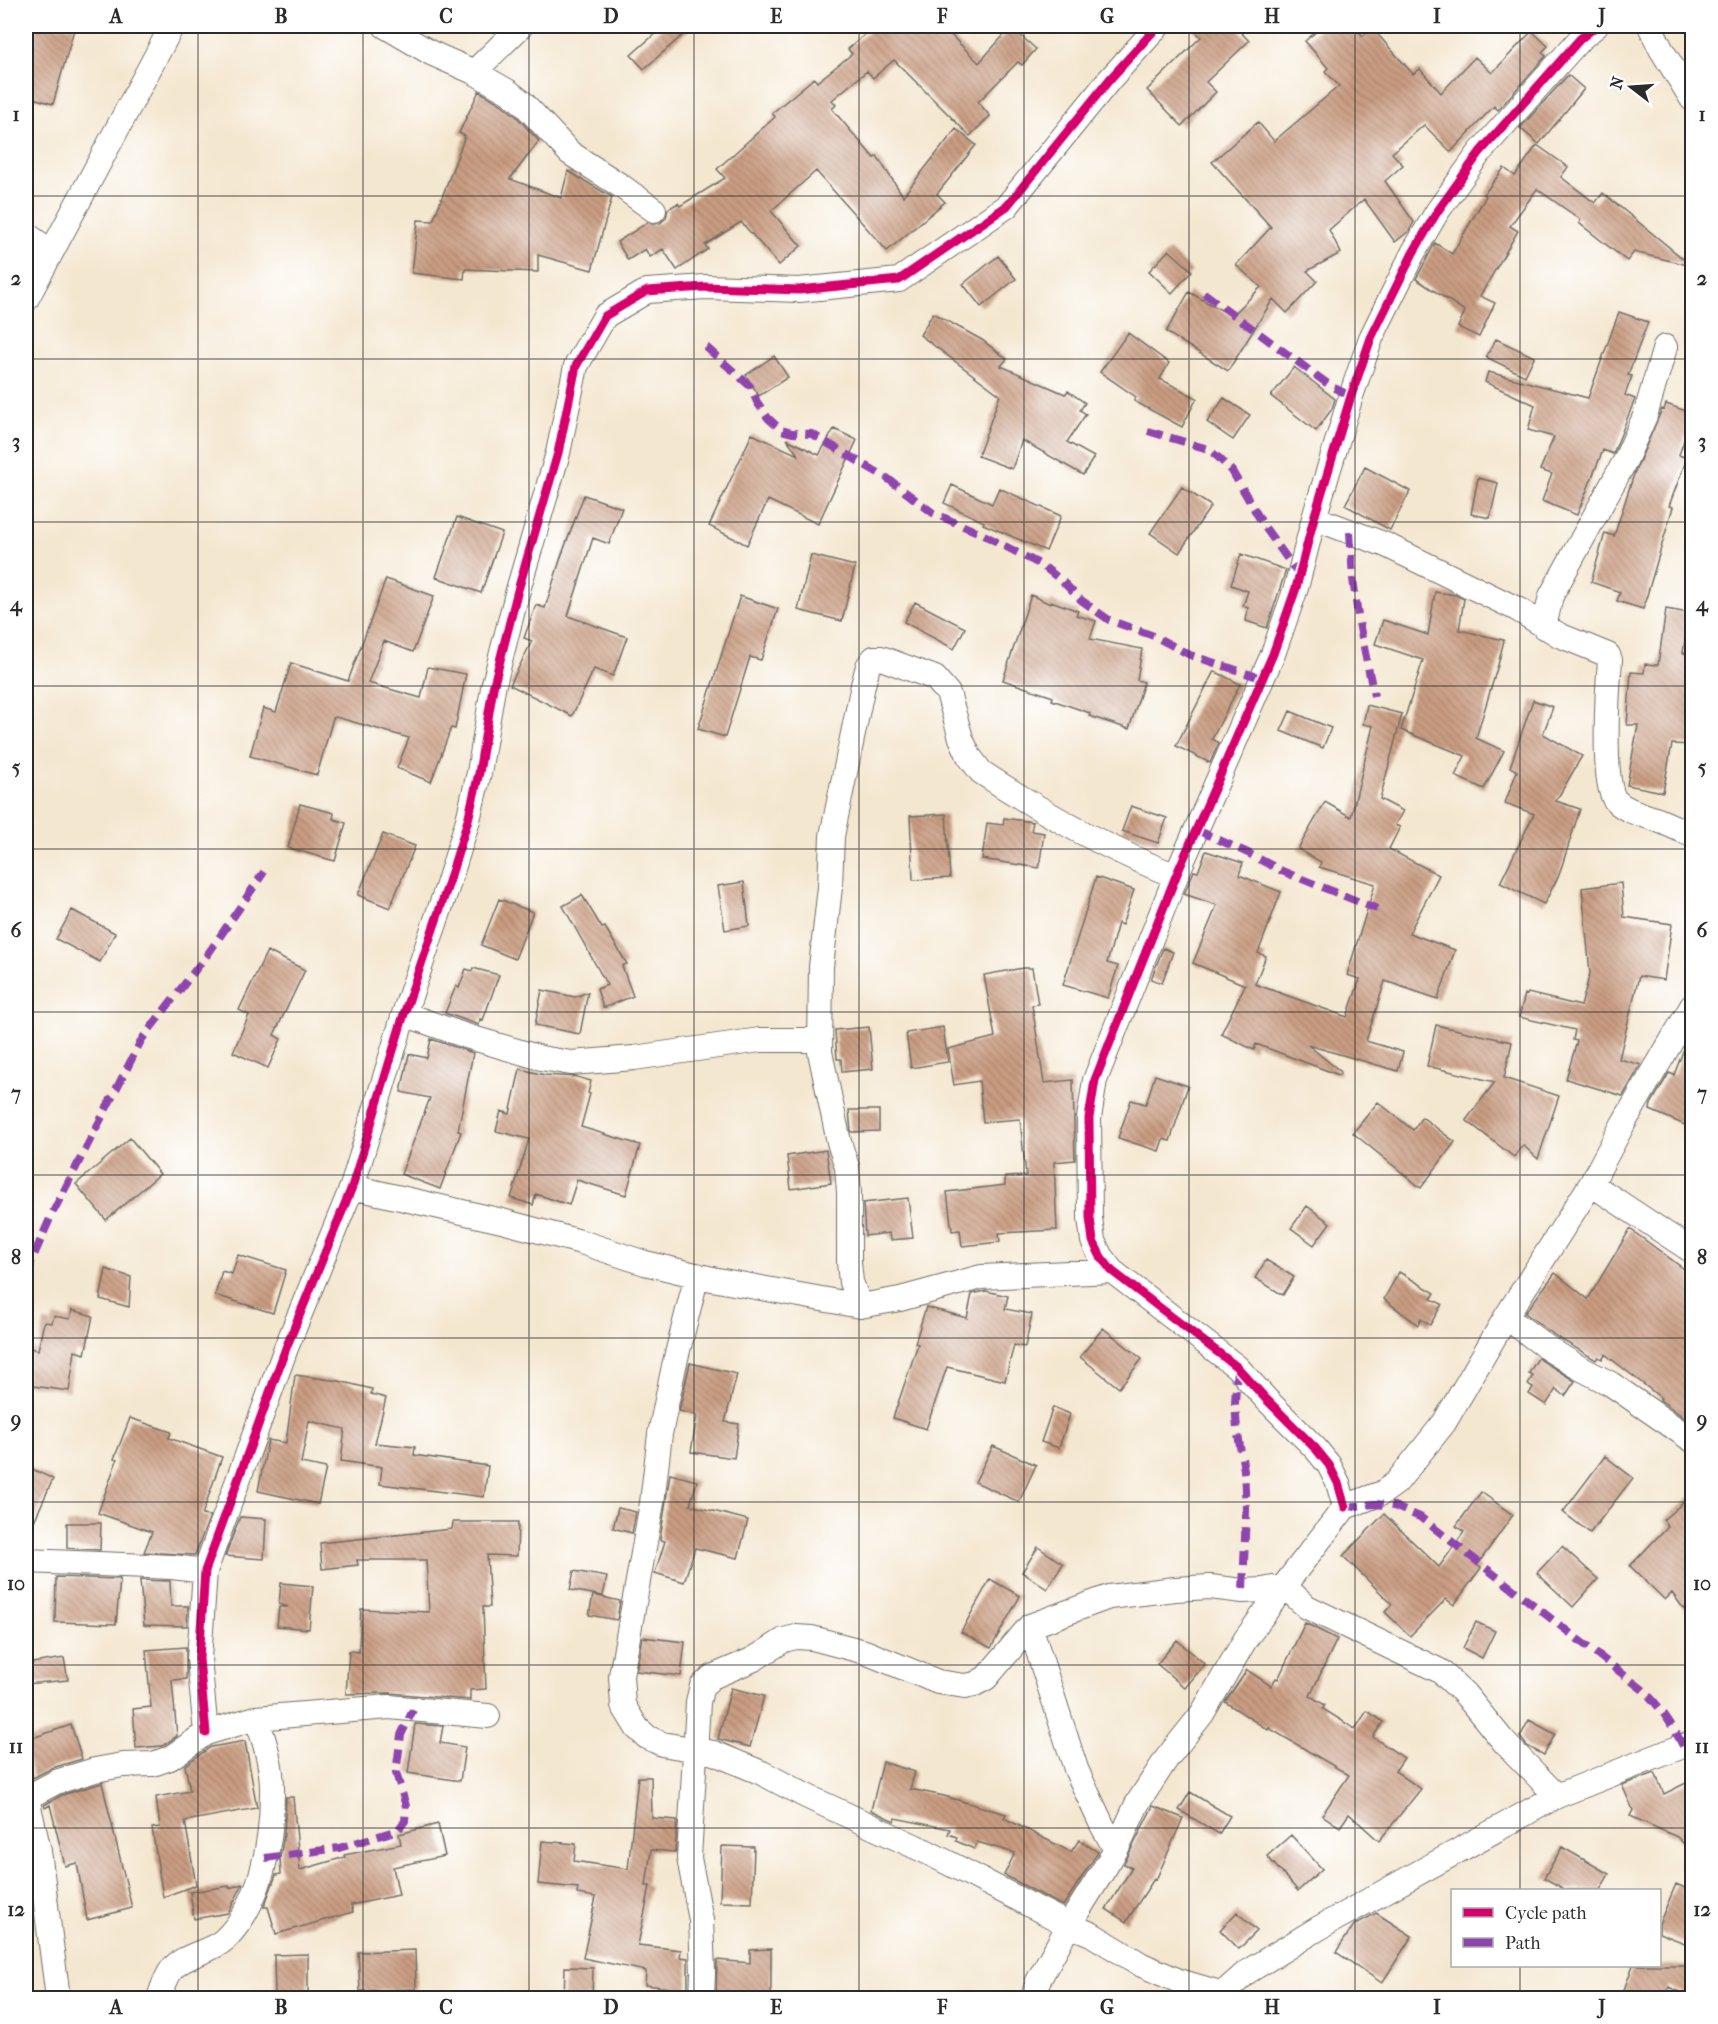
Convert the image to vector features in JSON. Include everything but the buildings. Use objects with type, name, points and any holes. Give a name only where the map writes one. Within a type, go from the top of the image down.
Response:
[{"type":"street","points":[[26,300],[172,26]]},
{"type":"street","points":[[385,26],[431,53],[474,72],[509,92],[523,103],[570,153],[654,210]]},
{"type":"street","points":[[474,72],[521,26]]},
{"type":"street","points":[[206,1733],[199,1659],[205,1571],[286,1348],[352,1187],[404,1014],[468,820],[479,773],[492,688],[558,453],[576,366],[605,316],[647,291],[705,287],[799,290],[899,280],[1007,206],[1110,79],[1158,26]]},
{"type":"street","points":[[1345,1507],[1338,1483],[1316,1449],[1237,1367],[1112,1271],[1101,1257],[1093,1241],[1090,1218],[1089,1118],[1095,1080],[1176,876],[1264,679],[1296,588],[1314,518],[1371,338],[1413,253],[1437,212],[1480,152],[1574,46],[1596,26]]},
{"type":"street","points":[[1650,26],[1661,49],[1692,99]]},
{"type":"street","points":[[26,234],[51,252]]},
{"type":"street","points":[[1544,627],[1551,596],[1625,461],[1645,416],[1665,347]]},
{"type":"street","points":[[1314,518],[1386,545],[1517,609],[1544,627],[1608,655],[1610,660],[1607,718],[1608,781],[1615,801],[1627,809],[1692,835]]},
{"type":"street","points":[[860,1306],[851,1282],[849,1262],[847,1167],[838,1142],[820,1052],[820,1040],[821,967],[830,887],[832,836],[868,666],[874,658],[881,658],[935,678],[948,693],[961,738],[969,756],[981,772],[1096,841],[1130,858],[1176,876]]},
{"type":"street","points":[[1033,1998],[1038,1981],[1069,1925],[1116,1850],[1143,1795],[1167,1758],[1202,1714],[1245,1640],[1345,1507],[1382,1493],[1396,1483],[1444,1423],[1506,1317],[1591,1184],[1692,1005]]},
{"type":"street","points":[[404,1014],[466,1036],[541,1058],[571,1063],[634,1058],[760,1040],[820,1040]]},
{"type":"street","points":[[1591,1184],[1692,1251]]},
{"type":"street","points":[[352,1187],[501,1221],[712,1280],[860,1306],[900,1299],[981,1277],[1112,1271]]},
{"type":"street","points":[[697,1275],[660,1434],[652,1503],[621,1676],[622,1705],[637,1728],[647,1737],[662,1744],[714,1753],[762,1773],[1091,1934],[1142,1965],[1220,1996],[1247,1972],[1319,1928],[1557,1796],[1692,1744]]},
{"type":"street","points":[[1506,1317],[1549,1349],[1611,1384],[1692,1440]]},
{"type":"street","points":[[26,1561],[172,1567],[205,1571]]},
{"type":"street","points":[[702,1998],[701,1920],[690,1858],[698,1702],[702,1686],[712,1677],[754,1659],[784,1640],[796,1637],[812,1638],[865,1652],[938,1682],[965,1686],[986,1678],[1030,1626],[1109,1597],[1175,1589],[1210,1587],[1244,1591],[1284,1586]]},
{"type":"street","points":[[1284,1586],[1307,1607],[1440,1671],[1464,1693],[1504,1742],[1557,1796]]},
{"type":"street","points":[[1030,1626],[1076,1769],[1116,1850]]},
{"type":"street","points":[[58,1998],[39,1851],[26,1796],[57,1782],[94,1770],[123,1765],[153,1764],[170,1758],[206,1733],[256,1718],[389,1707],[488,1716]]},
{"type":"street","points":[[159,1998],[172,1969],[189,1957],[213,1948],[224,1939],[241,1918],[254,1892],[265,1858],[273,1793],[263,1735],[256,1718]]},
{"type":"marked path","points":[[1204,293],[1332,387],[1351,396]]},
{"type":"marked path","points":[[706,347],[750,386],[768,418],[781,430],[812,434],[887,478],[933,513],[982,534],[1043,566],[1081,600],[1109,620],[1154,636],[1190,655],[1264,679]]},
{"type":"marked path","points":[[1148,431],[1208,449],[1219,458],[1232,471],[1264,526],[1299,575]]},
{"type":"marked path","points":[[1350,532],[1359,623],[1374,696]]},
{"type":"marked path","points":[[1197,830],[1282,871],[1377,909]]},
{"type":"marked path","points":[[26,1299],[31,1262],[52,1214],[142,1039],[210,951],[264,872]]},
{"type":"marked path","points":[[1237,1367],[1235,1404],[1244,1470],[1246,1510],[1243,1591]]},
{"type":"marked path","points":[[1345,1507],[1375,1504],[1394,1506],[1420,1517],[1642,1689],[1665,1716],[1683,1746]]},
{"type":"marked path","points":[[265,1858],[339,1848],[398,1830],[405,1821],[406,1806],[396,1773],[401,1735],[413,1710]]},
{"type":"cycle path","points":[[206,1733],[199,1659],[205,1571],[286,1348],[352,1187],[404,1014],[468,820],[479,773],[493,688],[518,590],[558,453],[576,366],[605,316],[647,291],[705,287],[799,290],[899,280],[1007,206],[1110,79],[1158,26]]},
{"type":"cycle path","points":[[1345,1507],[1338,1483],[1329,1465],[1237,1367],[1112,1271],[1101,1257],[1093,1241],[1090,1218],[1089,1118],[1095,1080],[1176,876],[1273,654],[1296,588],[1314,518],[1371,338],[1413,253],[1437,212],[1480,152],[1580,39],[1596,26]]}]
